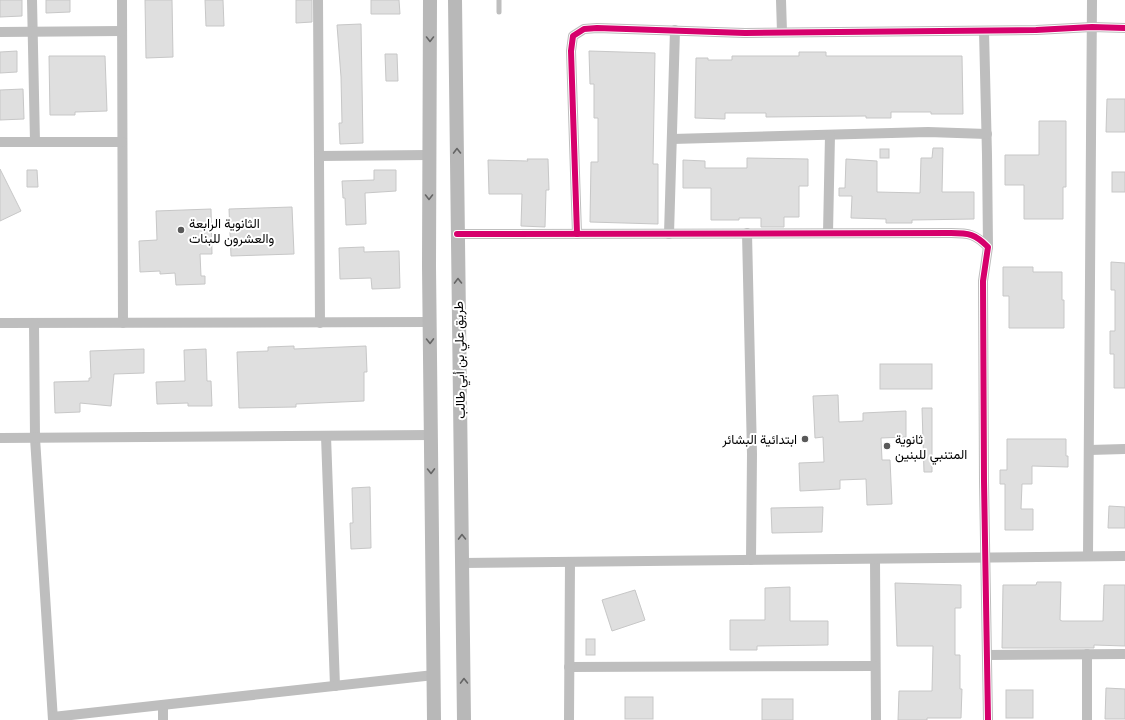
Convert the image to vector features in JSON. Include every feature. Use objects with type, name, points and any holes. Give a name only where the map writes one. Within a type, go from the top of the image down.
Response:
[{"type":"main road","points":[[430,0],[429,155],[434,720]]},
{"type":"main road","name":"طريق علي بن أبي طالب","points":[[455,0],[464,720]]},
{"type":"street","points":[[32,0],[35,142]]},
{"type":"street","points":[[122,0],[123,323]]},
{"type":"street","points":[[318,0],[320,323]]},
{"type":"street","points":[[781,0],[782,32]]},
{"type":"street","points":[[1088,556],[1092,0]]},
{"type":"street","points":[[577,234],[571,51],[573,36],[584,29],[598,28],[745,33],[1036,30],[1092,27],[1125,28]]},
{"type":"street","points":[[669,234],[675,30]]},
{"type":"street","points":[[984,30],[988,247],[983,281],[988,720]]},
{"type":"street","points":[[0,32],[122,31]]},
{"type":"street","points":[[672,139],[928,132],[987,134]]},
{"type":"street","points":[[828,233],[830,135]]},
{"type":"street","points":[[0,142],[122,142]]},
{"type":"street","points":[[319,156],[429,155]]},
{"type":"street","points":[[747,233],[752,454],[751,560]]},
{"type":"street","points":[[457,234],[967,234],[974,235],[988,247]]},
{"type":"street","points":[[0,324],[430,322]]},
{"type":"street","points":[[34,323],[35,438],[53,719],[162,705],[434,675]]},
{"type":"street","points":[[0,438],[431,435]]},
{"type":"street","points":[[326,436],[335,686]]},
{"type":"street","points":[[1089,450],[1125,448]]},
{"type":"street","points":[[462,563],[1125,556]]},
{"type":"street","points":[[875,559],[876,720]]},
{"type":"street","points":[[569,720],[570,562]]},
{"type":"street","points":[[1087,654],[1087,720]]},
{"type":"street","points":[[987,655],[1125,654]]},
{"type":"street","points":[[569,667],[876,666]]},
{"type":"street","points":[[162,705],[163,720]]},
{"type":"lane","points":[[499,0],[499,12]]},
{"type":"building","points":[[0,0],[22,0],[22,16],[0,17]]},
{"type":"building","points":[[46,0],[70,0],[70,12],[46,13]]},
{"type":"building","points":[[145,0],[172,0],[173,57],[146,58]]},
{"type":"building","points":[[205,0],[223,0],[224,26],[206,26]]},
{"type":"building","points":[[296,0],[312,0],[312,22],[296,23]]},
{"type":"building","points":[[371,0],[399,0],[400,14],[371,14]]},
{"type":"building","points":[[361,24],[363,143],[340,144],[339,123],[342,123],[341,77],[337,25]]},
{"type":"building","points":[[17,51],[17,72],[0,73],[0,52]]},
{"type":"building","points":[[589,51],[655,53],[653,164],[658,164],[658,224],[590,222],[591,162],[598,162],[598,118],[594,118],[594,84],[590,84]]},
{"type":"building","points":[[799,52],[826,52],[826,56],[962,56],[963,114],[891,112],[891,118],[866,118],[866,116],[766,117],[766,113],[725,113],[725,119],[695,118],[696,58],[708,58],[708,60],[732,60],[732,56],[799,56]]},
{"type":"building","points":[[385,54],[397,54],[398,81],[386,81]]},
{"type":"building","points":[[49,56],[105,56],[107,111],[75,112],[75,115],[50,115]]},
{"type":"building","points":[[23,89],[24,119],[0,120],[0,90]]},
{"type":"building","points":[[1107,99],[1125,99],[1125,132],[1106,132]]},
{"type":"building","points":[[1039,121],[1066,121],[1066,187],[1063,187],[1063,219],[1024,219],[1024,185],[1005,185],[1005,155],[1039,155]]},
{"type":"building","points":[[933,148],[943,148],[942,192],[974,192],[974,219],[912,220],[912,223],[886,223],[886,219],[851,218],[852,196],[839,196],[839,188],[845,188],[846,159],[877,161],[877,192],[920,193],[921,158],[932,158]]},
{"type":"building","points":[[880,149],[889,149],[889,158],[880,158]]},
{"type":"building","points":[[747,158],[808,159],[808,186],[799,186],[799,217],[784,217],[784,227],[761,227],[761,218],[711,220],[711,188],[683,188],[683,160],[705,161],[705,168],[747,168]]},
{"type":"building","points":[[527,159],[548,159],[549,190],[546,190],[545,227],[521,226],[522,194],[489,194],[488,160],[528,161]]},
{"type":"building","points":[[0,169],[21,211],[0,221]]},
{"type":"building","points":[[27,170],[37,170],[38,187],[27,187]]},
{"type":"building","points":[[374,170],[396,170],[396,191],[365,193],[366,224],[346,225],[345,198],[343,198],[342,181],[374,180]]},
{"type":"building","points":[[1112,172],[1125,172],[1125,192],[1112,192]]},
{"type":"building","points":[[292,207],[294,254],[231,256],[229,209]]},
{"type":"building","points":[[211,209],[212,254],[200,254],[201,276],[205,276],[205,284],[176,285],[175,273],[160,274],[160,271],[140,272],[139,241],[157,240],[156,211]]},
{"type":"building","points":[[364,247],[364,252],[399,251],[400,288],[372,289],[371,278],[340,279],[339,248]]},
{"type":"building","points":[[1111,262],[1125,263],[1125,388],[1114,388],[1114,354],[1110,354],[1110,331],[1115,331],[1115,290],[1111,290]]},
{"type":"building","points":[[1003,267],[1033,267],[1033,272],[1062,272],[1064,328],[1009,328],[1009,296],[1003,296]]},
{"type":"building","points":[[294,346],[294,349],[366,346],[367,372],[364,372],[364,401],[296,404],[296,407],[239,408],[237,352],[268,351],[268,347]]},
{"type":"building","points":[[144,349],[144,373],[114,374],[111,406],[80,403],[80,412],[55,413],[54,382],[89,381],[89,378],[91,378],[90,351]]},
{"type":"building","points":[[206,349],[207,381],[211,381],[212,406],[188,406],[188,403],[157,404],[156,382],[185,381],[184,350]]},
{"type":"building","points":[[880,364],[932,364],[932,389],[880,389]]},
{"type":"building","points":[[838,395],[839,422],[863,421],[863,413],[906,411],[906,437],[881,438],[882,460],[890,460],[892,504],[867,505],[866,479],[840,480],[840,489],[800,491],[799,463],[824,462],[823,437],[815,438],[813,396]]},
{"type":"building","points":[[922,408],[932,408],[932,472],[924,472]]},
{"type":"building","points":[[1007,439],[1066,439],[1066,456],[1068,456],[1068,467],[1032,466],[1032,484],[1022,484],[1021,509],[1033,509],[1033,530],[1005,530],[1005,484],[1000,484],[1000,470],[1007,470]]},
{"type":"building","points":[[370,487],[371,548],[351,549],[350,523],[353,523],[352,488]]},
{"type":"building","points":[[1109,506],[1125,507],[1125,528],[1108,528]]},
{"type":"building","points":[[823,507],[822,532],[772,533],[771,508]]},
{"type":"building","points":[[1037,582],[1061,582],[1060,620],[1062,621],[1103,621],[1104,585],[1125,585],[1125,646],[1094,645],[1094,648],[1002,648],[1003,585],[1036,585]]},
{"type":"building","points":[[895,583],[961,585],[961,608],[955,608],[955,655],[960,655],[960,689],[962,689],[961,718],[898,720],[899,691],[932,691],[933,646],[897,646]]},
{"type":"building","points":[[790,587],[790,621],[828,621],[828,645],[757,646],[757,650],[730,650],[730,620],[765,620],[765,588]]},
{"type":"building","points":[[635,590],[645,620],[612,631],[602,600]]},
{"type":"building","points":[[586,639],[595,639],[595,655],[586,655]]},
{"type":"building","points":[[1106,688],[1125,689],[1125,719],[1105,719]]},
{"type":"building","points":[[1006,690],[1033,690],[1033,718],[1006,718]]},
{"type":"building","points":[[625,697],[653,697],[653,719],[625,719]]},
{"type":"building","points":[[762,699],[793,699],[793,720],[762,720]]},
{"type":"cycle path","points":[[577,234],[571,51],[573,36],[584,29],[597,28],[745,33],[1036,30],[1092,27],[1125,28]]},
{"type":"cycle path","points":[[457,234],[957,233],[971,235],[988,247],[983,281],[984,481],[988,720]]},
{"type":"place","name":"الثانوية الرابعة والعشرون للبنات","points":[[181,230]]},
{"type":"place","name":"ابتدائية البشائر","points":[[805,439]]},
{"type":"place","name":"ثانوية المتنبي للبنين","points":[[887,446]]}]
